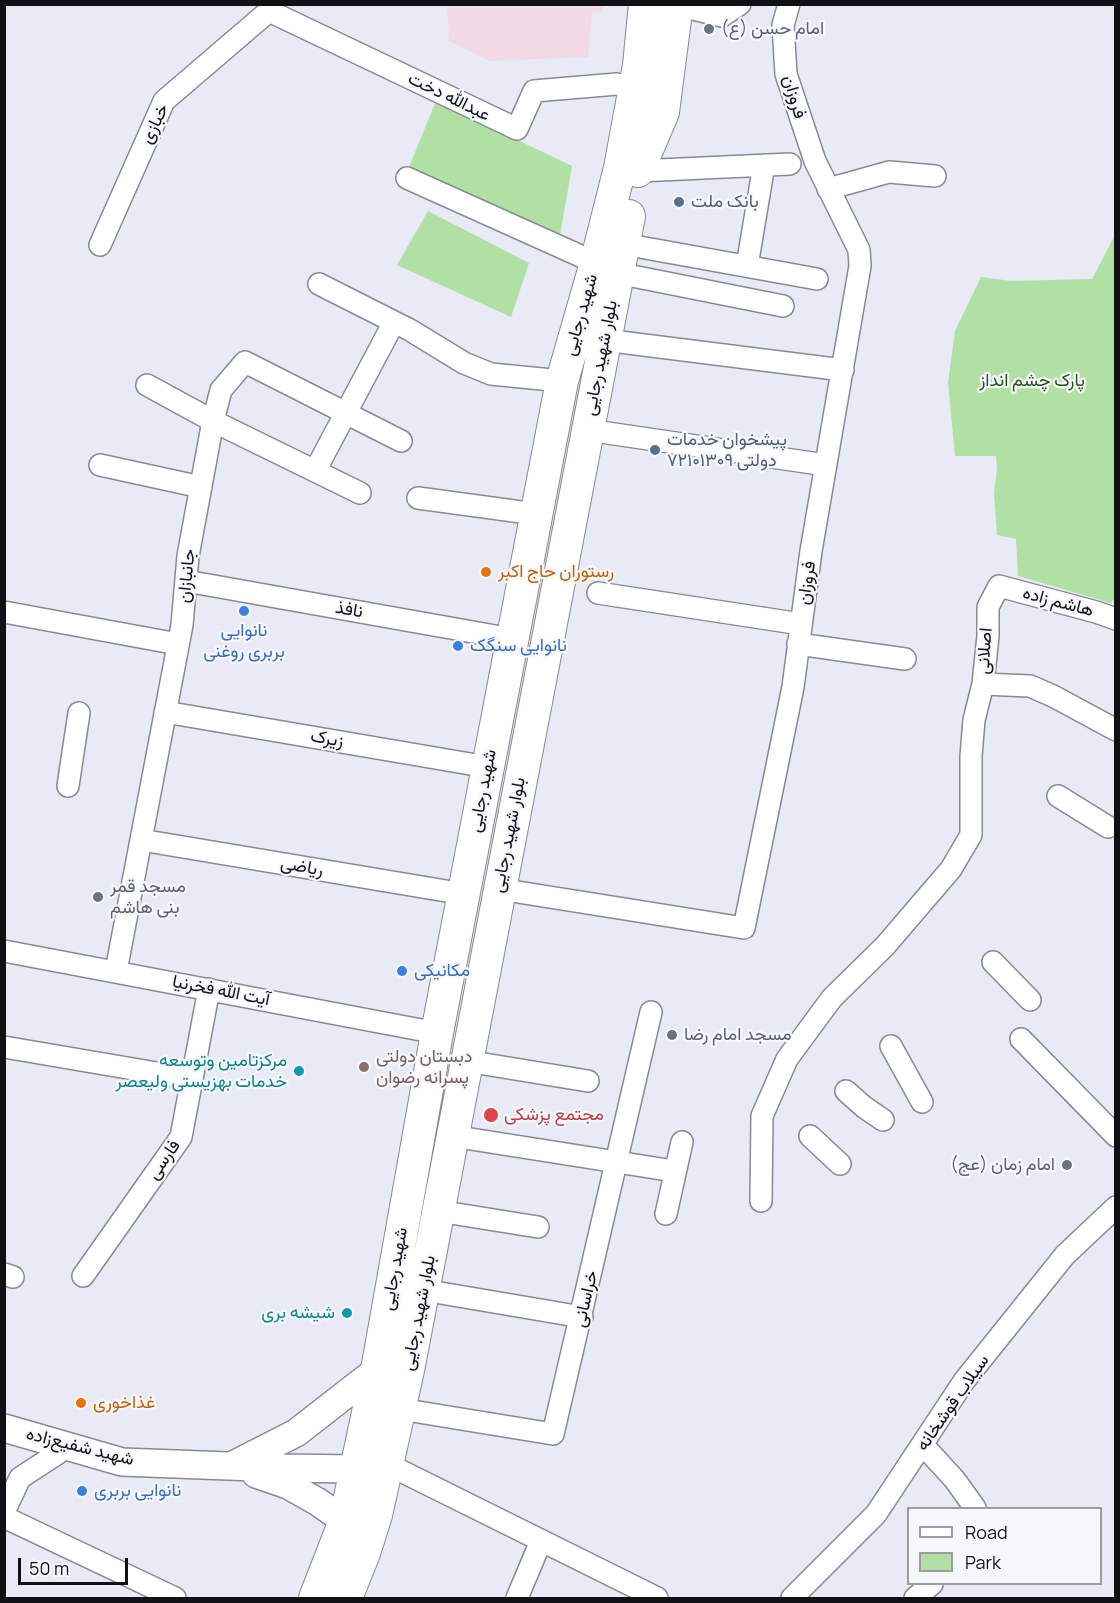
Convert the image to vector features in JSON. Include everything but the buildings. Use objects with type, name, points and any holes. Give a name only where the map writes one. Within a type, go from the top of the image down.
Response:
[{"type":"highway","points":[[627,4],[626,33],[638,73]]},
{"type":"highway","points":[[629,169],[645,4]]},
{"type":"highway","points":[[629,169],[615,123],[672,5]]},
{"type":"highway","points":[[629,169],[663,112],[672,5]]},
{"type":"highway","name":"شهید رجایی","points":[[345,1521],[368,1462],[377,1370],[437,1033],[562,381],[612,260],[629,169]]},
{"type":"highway","name":"بلوار شهید رجایی","points":[[350,1597],[376,1515],[368,1462],[399,1409],[423,1290],[604,340],[612,260]]},
{"type":"highway","points":[[315,1599],[345,1521]]},
{"type":"main road","points":[[229,1467],[296,1433],[377,1370]]},
{"type":"main road","name":"شهید شفیع‌زاده","points":[[4,1428],[122,1462],[229,1467]]},
{"type":"main road","points":[[229,1467],[296,1454],[368,1462]]},
{"type":"main road","points":[[229,1467],[266,1476],[288,1485],[345,1521]]},
{"type":"street","points":[[672,5],[722,16],[740,4]]},
{"type":"street","name":"فروزان","points":[[499,889],[744,928],[793,687],[811,551],[860,266],[859,250],[815,160],[786,74],[783,26],[789,4]]},
{"type":"street","name":"عبدالله دخت","points":[[271,8],[517,129],[534,91],[638,73]]},
{"type":"street","name":"خبازی","points":[[100,245],[164,101],[271,8]]},
{"type":"street","points":[[629,169],[790,164]]},
{"type":"street","points":[[747,266],[764,165]]},
{"type":"street","points":[[828,189],[889,172],[935,176]]},
{"type":"street","points":[[407,178],[612,260],[783,306]]},
{"type":"street","points":[[612,260],[747,266],[817,279]]},
{"type":"street","points":[[319,284],[394,322],[464,363],[491,374],[562,381]]},
{"type":"street","points":[[315,471],[394,322]]},
{"type":"street","points":[[604,340],[843,370]]},
{"type":"street","name":"جانبازان","points":[[116,971],[178,644],[188,556],[213,421],[221,390],[245,362],[400,441]]},
{"type":"street","points":[[147,385],[213,421],[360,493]]},
{"type":"street","points":[[587,430],[826,465]]},
{"type":"street","points":[[100,465],[201,487]]},
{"type":"street","points":[[418,498],[536,514]]},
{"type":"street","name":"نافذ","points":[[186,581],[512,639]]},
{"type":"street","name":"هاشم زاده","points":[[999,586],[1116,619]]},
{"type":"street","name":"اصلانی","points":[[999,586],[988,607],[988,636],[983,684],[1030,686],[1116,730]]},
{"type":"street","points":[[598,593],[905,658]]},
{"type":"street","points":[[4,612],[178,644]]},
{"type":"street","points":[[761,1201],[762,1116],[787,1059],[832,998],[885,946],[951,869],[971,835],[971,756],[974,720],[983,684]]},
{"type":"street","name":"زیرک","points":[[165,712],[488,767]]},
{"type":"street","points":[[68,786],[79,713]]},
{"type":"street","points":[[1058,796],[1108,827]]},
{"type":"street","name":"ریاضی","points":[[141,840],[464,894]]},
{"type":"street","name":"آیت الله فخرنیا","points":[[4,951],[437,1033]]},
{"type":"street","points":[[993,962],[1030,1000]]},
{"type":"street","name":"فارسی","points":[[83,1276],[181,1137],[209,989]]},
{"type":"street","name":"خراسانی","points":[[399,1409],[554,1434],[651,1012]]},
{"type":"street","points":[[1021,1040],[1116,1136]]},
{"type":"street","points":[[891,1046],[922,1102]]},
{"type":"street","points":[[4,1047],[192,1079]]},
{"type":"street","points":[[466,1061],[588,1081]]},
{"type":"street","points":[[846,1090],[864,1107],[883,1120]]},
{"type":"street","points":[[452,1136],[674,1171]]},
{"type":"street","points":[[810,1136],[840,1164]]},
{"type":"street","points":[[666,1214],[682,1142]]},
{"type":"street","name":"سیلاب قوشخانه","points":[[792,1599],[876,1514],[964,1381],[1065,1255],[1116,1207]]},
{"type":"street","points":[[438,1211],[538,1227]]},
{"type":"street","points":[[423,1290],[582,1317]]},
{"type":"street","points":[[923,1445],[955,1480],[969,1500]]},
{"type":"street","points":[[4,1512],[20,1478],[69,1446]]},
{"type":"street","points":[[368,1462],[541,1541],[657,1599]]},
{"type":"street","points":[[4,1517],[175,1599]]},
{"type":"street","points":[[517,1599],[541,1541]]},
{"type":"street","points":[[915,1599],[931,1585]]},
{"type":"shaded area","points":[[447,4],[603,5],[603,13],[592,12],[588,57],[490,61],[449,41]]},
{"type":"green space","points":[[436,101],[572,166],[559,241],[407,172]]},
{"type":"green space","points":[[428,211],[529,263],[511,317],[397,265]]},
{"type":"green space","name":"پارک چشم انداز","points":[[1115,235],[1116,596],[1111,603],[1018,576],[1016,539],[997,535],[994,493],[996,456],[955,456],[948,383],[955,331],[981,277],[1011,281],[1092,279]]},
{"type":"place","name":"امام حسن (ع)","points":[[709,29]]},
{"type":"place","name":"بانک ملت","points":[[679,202]]},
{"type":"place","name":"پیشخوان خدمات دولتی ۷۲۱۰۱۳۰۹","points":[[655,450]]},
{"type":"place","name":"رستوران حاج اکبر","points":[[486,572]]},
{"type":"place","name":"نانوایی بربری روغنی","points":[[244,611]]},
{"type":"place","name":"نانوایی سنگک","points":[[458,646]]},
{"type":"place","name":"مسجد قمر بنی هاشم","points":[[98,897]]},
{"type":"place","name":"مکانیکی","points":[[402,971]]},
{"type":"place","name":"مسجد امام رضا","points":[[672,1035]]},
{"type":"place","name":"دبستان دولتی پسرانه رضوان","points":[[364,1067]]},
{"type":"place","name":"مرکزتامین وتوسعه خدمات بهزیستی ولیعصر","points":[[299,1071]]},
{"type":"place","name":"مجتمع پزشکی","points":[[491,1115]]},
{"type":"place","name":"امام زمان (عج)","points":[[1067,1165]]},
{"type":"place","name":"شیشه بری","points":[[347,1313]]},
{"type":"place","name":"غذاخوری","points":[[81,1403]]},
{"type":"place","name":"نانوایی بربری","points":[[82,1491]]}]
